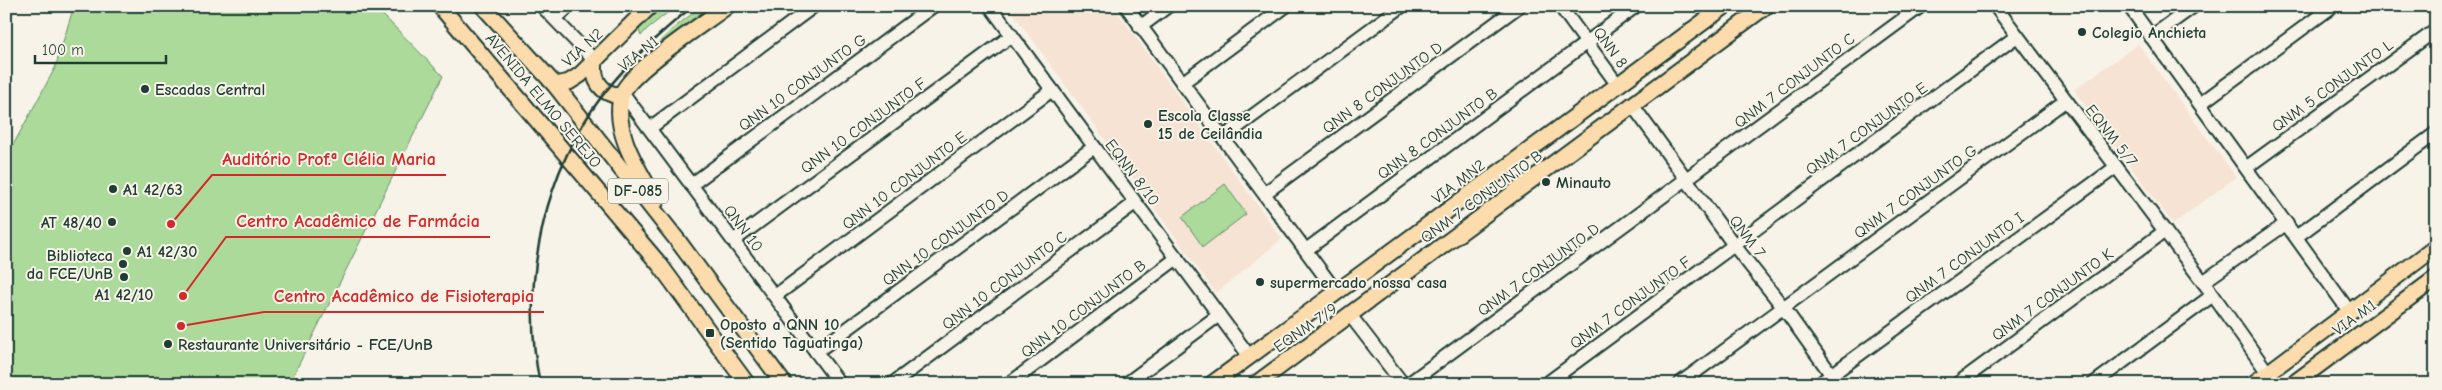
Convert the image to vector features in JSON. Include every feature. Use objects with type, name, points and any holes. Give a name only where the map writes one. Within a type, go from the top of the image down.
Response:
[{"type":"main road","name":"AVENIDA ELMO SEREJO","points":[[484,6],[555,85],[678,241],[770,377],[784,384]]},
{"type":"main road","name":"VIA N2","points":[[555,85],[572,80],[595,61],[650,6]]},
{"type":"main road","name":"VIA N1","points":[[622,94],[632,78],[727,6]]},
{"type":"main road","name":"VIA MN2","points":[[1212,384],[1725,6]]},
{"type":"main road","name":"QNM 7 CONJUNTO B","points":[[1350,315],[1766,6]]},
{"type":"main road","name":"AVENIDA ELMO SEREJO","points":[[448,9],[660,265],[747,384]]},
{"type":"main road","points":[[595,61],[594,74],[598,84],[610,94],[622,94]]},
{"type":"main road","name":"AVENIDA ELMO SEREJO","points":[[622,94],[620,121],[623,135],[638,168],[678,241]]},
{"type":"main road","points":[[1507,198],[1495,196],[1493,185],[1541,149],[1574,116]]},
{"type":"main road","points":[[1476,189],[1490,210]]},
{"type":"main road","name":"VIA M1","points":[[2253,384],[2266,379],[2290,357],[2349,311],[2436,247]]},
{"type":"main road","name":"VIA M1","points":[[2293,384],[2436,278]]},
{"type":"main road","name":"EQNM 7/9","points":[[1266,381],[1350,315]]},
{"type":"street","points":[[542,6],[595,61]]},
{"type":"street","points":[[555,19],[568,6]]},
{"type":"street","points":[[650,128],[814,6]]},
{"type":"street","name":"QNN 10 CONJUNTO G","points":[[692,185],[933,6]]},
{"type":"street","name":"EQNN 8/10","points":[[990,6],[1250,357]]},
{"type":"street","points":[[1126,6],[1265,193],[1336,293]]},
{"type":"street","points":[[1140,27],[1168,6]]},
{"type":"street","points":[[1182,82],[1286,6]]},
{"type":"street","points":[[1224,137],[1402,6]]},
{"type":"street","name":"QNN 8 CONJUNTO D","points":[[1265,193],[1519,6]]},
{"type":"street","name":"QNN 8","points":[[1560,6],[1617,84]]},
{"type":"street","name":"QNN 8 CONJUNTO B","points":[[1306,250],[1636,6]]},
{"type":"street","name":"QNM 7 CONJUNTO C","points":[[1686,180],[1921,6]]},
{"type":"street","name":"EQNM 5/7","points":[[1995,6],[2213,295],[2266,379]]},
{"type":"street","points":[[2129,6],[2247,167],[2349,311]]},
{"type":"street","points":[[2152,37],[2194,6]]},
{"type":"street","points":[[2200,104],[2333,6]]},
{"type":"street","name":"QNM 5 CONJUNTO L","points":[[2247,167],[2436,30]]},
{"type":"street","name":"QNN 10 CONJUNTO F","points":[[733,241],[1011,36]]},
{"type":"street","name":"QNM 7 CONJUNTO E","points":[[1734,246],[2017,36]]},
{"type":"street","name":"QNN 10 CONJUNTO E","points":[[775,296],[1052,90]]},
{"type":"street","name":"QNN 10","points":[[622,94],[650,128],[840,384]]},
{"type":"street","name":"QNM 7 CONJUNTO G","points":[[1679,384],[2066,102]]},
{"type":"street","name":"QNM 7","points":[[1633,106],[1734,246],[1783,308],[1835,379]]},
{"type":"street","points":[[2296,237],[2436,133]]},
{"type":"street","name":"QNN 10 CONJUNTO D","points":[[816,352],[1094,147]]},
{"type":"street","name":"QNM 7 CONJUNTO I","points":[[1819,384],[1835,379],[2116,167]]},
{"type":"street","name":"QNM 7 CONJUNTO D","points":[[1408,384],[1686,180]]},
{"type":"street","name":"QNN 10 CONJUNTO C","points":[[892,384],[1135,203]]},
{"type":"street","points":[[2203,282],[2287,223]]},
{"type":"street","name":"QNM 7 CONJUNTO K","points":[[1958,384],[2165,231]]},
{"type":"street","name":"QNM 7 CONJUNTO F","points":[[1546,384],[1734,246]]},
{"type":"street","name":"QNN 10 CONJUNTO B","points":[[1009,384],[1177,258]]},
{"type":"street","points":[[2093,384],[2213,295]]},
{"type":"street","points":[[1126,384],[1219,314]]},
{"type":"street","name":"EQNM 7/9","points":[[1350,315],[1403,384]]},
{"type":"shaded area","points":[[1008,6],[1113,6],[1282,239],[1216,293]]},
{"type":"shaded area","points":[[2138,44],[2236,177],[2173,224],[2074,90]]},
{"type":"green space","points":[[74,6],[374,6],[443,76],[289,384],[6,384],[6,158],[55,68]]},
{"type":"green space","points":[[659,6],[676,6],[641,36],[640,25]]},
{"type":"green space","points":[[702,6],[720,6],[659,48],[655,47],[670,31]]},
{"type":"green space","points":[[1225,184],[1246,214],[1203,247],[1182,217]]},
{"type":"railway","points":[[540,384],[535,349],[534,277],[539,242],[559,173],[574,140],[592,110],[614,81],[639,54],[693,6]]},
{"type":"place","name":"Colegio Anchieta","points":[[2082,32]]},
{"type":"place","name":"Escadas Central","points":[[145,89]]},
{"type":"place","name":"Escola Classe 15 de Ceilândia","points":[[1148,124]]},
{"type":"place","name":"Minauto","points":[[1546,182]]},
{"type":"place","name":"A1 42/63","points":[[113,189]]},
{"type":"place","name":"AT 48/40","points":[[112,222]]},
{"type":"place","name":"Auditório Prof.ª Clélia Maria","points":[[171,224]]},
{"type":"place","name":"A1 42/30","points":[[127,251]]},
{"type":"place","name":"Biblioteca da FCE/UnB","points":[[123,264]]},
{"type":"place","name":"A1 42/10","points":[[124,277]]},
{"type":"place","name":"supermercado nossa casa","points":[[1260,282]]},
{"type":"place","name":"Centro Acadêmico de Farmácia","points":[[183,296]]},
{"type":"place","name":"Centro Acadêmico de Fisioterapia","points":[[181,326]]},
{"type":"place","name":"Oposto a QNN 10 (Sentido Taguatinga)","points":[[710,333]]},
{"type":"place","name":"Restaurante Universitário - FCE/UnB","points":[[168,344]]}]
